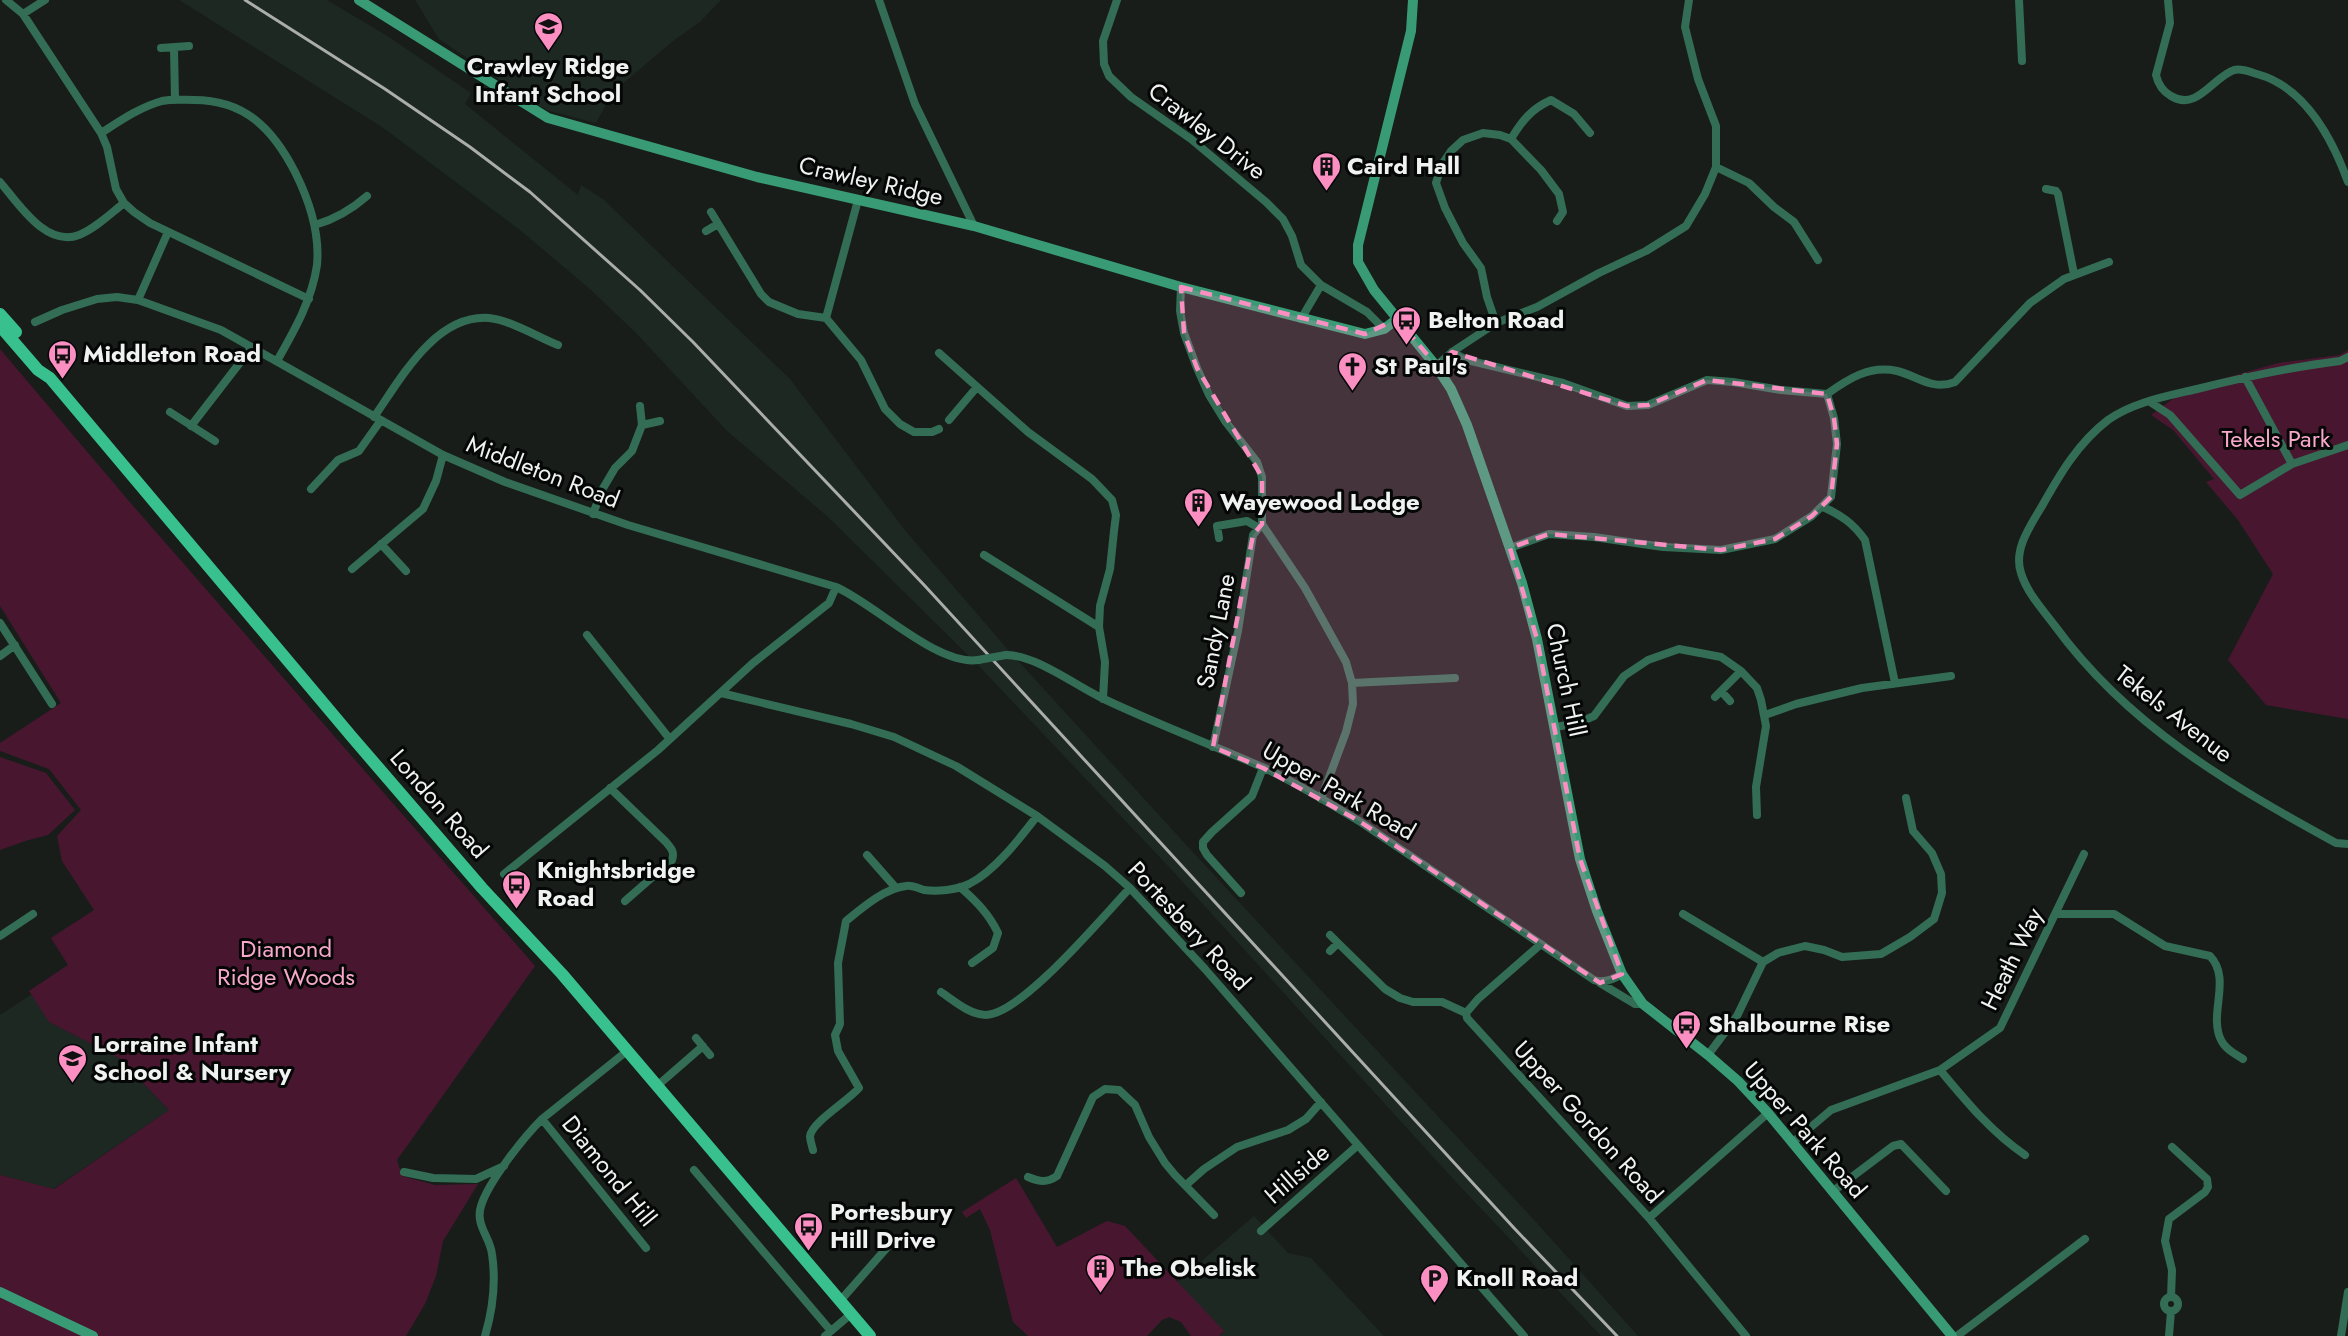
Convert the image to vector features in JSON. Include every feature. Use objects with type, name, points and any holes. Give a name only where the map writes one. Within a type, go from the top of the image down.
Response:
[{"type":"main road","name":"London Road","points":[[0,314],[45,366],[50,378]]},
{"type":"main road","name":"London Road","points":[[0,326],[38,370],[50,378],[352,737],[482,888],[562,974],[870,1336]]},
{"type":"street","points":[[6,0],[23,14],[101,133],[116,189],[124,202],[150,223],[309,299]]},
{"type":"street","points":[[23,14],[45,0]]},
{"type":"street","name":"Crawley Ridge","points":[[359,0],[548,118],[757,177],[974,226],[1181,287],[1301,318],[1365,334],[1384,329]]},
{"type":"street","points":[[879,0],[915,104],[974,226]]},
{"type":"street","name":"Crawley Drive","points":[[1117,0],[1103,42],[1104,64],[1109,76],[1131,97],[1191,139],[1266,202],[1283,219],[1292,236],[1301,265],[1320,285],[1367,312],[1384,329]]},
{"type":"street","name":"Church Hill","points":[[1413,0],[1411,31],[1358,245],[1358,262],[1374,290],[1436,366],[1451,389],[1467,425],[1510,548],[1537,639],[1580,859],[1597,911],[1622,974],[1643,1004]]},
{"type":"street","points":[[1436,366],[1452,352],[1496,323],[1536,307],[1646,251],[1686,226],[1705,194],[1716,166],[1716,126],[1698,79],[1684,27],[1689,0]]},
{"type":"street","points":[[2019,0],[2022,61]]},
{"type":"street","points":[[2168,0],[2170,24],[2156,75],[2164,92],[2173,98],[2193,99],[2235,70],[2244,70],[2282,84],[2319,123],[2332,145],[2348,182]]},
{"type":"street","points":[[161,48],[189,46]]},
{"type":"street","points":[[174,48],[175,100]]},
{"type":"street","points":[[101,133],[141,110],[165,101],[175,100],[204,100],[227,105],[250,116],[268,129],[284,150],[301,184],[315,225],[317,262],[309,299],[277,361]]},
{"type":"street","points":[[1510,139],[1525,116],[1538,105],[1551,100],[1574,114],[1590,134]]},
{"type":"street","points":[[1496,323],[1487,297],[1481,268],[1445,208],[1436,183],[1441,166],[1451,151],[1463,140],[1483,133],[1510,139],[1542,170],[1558,194],[1563,212],[1557,221]]},
{"type":"street","points":[[1716,166],[1749,183],[1794,222],[1818,260]]},
{"type":"street","points":[[0,182],[34,223],[48,233],[65,236],[77,236],[124,202]]},
{"type":"street","points":[[2046,189],[2056,191],[2058,194],[2074,274]]},
{"type":"street","points":[[315,225],[333,220],[346,213],[367,195]]},
{"type":"street","points":[[826,318],[858,200]]},
{"type":"street","points":[[711,213],[753,283],[769,302],[798,314],[826,318],[861,360],[885,408],[900,424],[914,432],[924,433],[939,429]]},
{"type":"street","points":[[706,231],[718,224]]},
{"type":"street","points":[[138,300],[168,231]]},
{"type":"street","points":[[1452,352],[1467,360],[1563,383],[1627,406],[1648,405],[1707,380],[1827,394],[1852,375],[1875,371],[1896,371],[1930,384],[1946,385],[1955,382],[2030,303],[2074,274],[2109,262]]},
{"type":"street","points":[[1301,318],[1320,285]]},
{"type":"street","name":"Sandy Lane","points":[[1181,287],[1180,311],[1184,333],[1197,368],[1214,404],[1257,462],[1262,477],[1260,526],[1253,535],[1238,631],[1213,747]]},
{"type":"street","name":"Middleton Road","points":[[35,322],[62,310],[97,300],[117,297],[138,300],[221,330],[377,419],[443,454],[505,482],[593,514],[836,587],[854,595],[938,652],[966,661],[1006,655]]},
{"type":"street","points":[[311,489],[338,460],[359,451],[377,419],[427,344],[439,333],[457,325],[488,318],[558,345]]},
{"type":"street","points":[[1384,329],[1397,319]]},
{"type":"street","points":[[191,426],[252,347]]},
{"type":"street","points":[[939,353],[1028,432],[1092,479],[1112,500],[1116,515],[1110,569],[1100,606],[1099,627],[1105,662],[1103,699]]},
{"type":"street","points":[[2150,402],[2278,369],[2340,361],[2348,357]]},
{"type":"street","points":[[2245,377],[2292,464]]},
{"type":"street","points":[[949,420],[977,387]]},
{"type":"street","points":[[1510,548],[1549,534],[1594,537],[1663,548],[1721,550],[1775,539],[1823,507],[1831,497],[1837,444],[1834,418],[1827,394]]},
{"type":"street","points":[[2170,415],[2169,404],[2173,395]]},
{"type":"street","points":[[2150,402],[2170,415],[2240,495],[2292,464],[2348,445]]},
{"type":"street","name":"Tekels Avenue","points":[[2150,402],[2123,411],[2107,422],[2075,452],[2020,548],[2021,573],[2026,584],[2069,646],[2102,683],[2141,719],[2199,763],[2326,838],[2336,843],[2348,844]]},
{"type":"street","points":[[593,514],[602,490],[615,468],[632,451],[642,425],[640,406]]},
{"type":"street","points":[[170,412],[215,441]]},
{"type":"street","points":[[642,425],[660,421]]},
{"type":"street","points":[[352,569],[423,509],[436,481],[443,454]]},
{"type":"street","points":[[1823,507],[1841,515],[1865,540],[1895,682]]},
{"type":"street","points":[[1219,537],[1217,526],[1247,521],[1260,526],[1305,588],[1336,640],[1346,662],[1352,683],[1353,704],[1346,732],[1321,799]]},
{"type":"street","points":[[381,544],[406,571]]},
{"type":"street","points":[[984,555],[1099,627]]},
{"type":"street","points":[[504,874],[610,788],[753,663],[829,603],[836,587]]},
{"type":"street","points":[[0,622],[52,704]]},
{"type":"street","points":[[587,636],[669,738]]},
{"type":"street","points":[[0,656],[15,645]]},
{"type":"street","points":[[1556,727],[1578,723],[1594,716],[1624,676],[1648,660],[1679,649],[1721,657],[1741,670],[1757,688],[1765,715],[1766,737],[1756,787],[1757,815]]},
{"type":"street","name":"Upper Park Road","points":[[1006,655],[1015,655],[1039,664],[1103,699],[1263,768],[1321,799],[1359,821],[1600,983],[1635,1004],[1643,1004],[1738,1081],[1768,1113],[1952,1336]]},
{"type":"street","points":[[1730,701],[1718,694],[1741,670]]},
{"type":"street","points":[[1765,715],[1821,697],[1895,682],[1951,676]]},
{"type":"street","points":[[1352,683],[1455,678]]},
{"type":"street","name":"Portesbery Road","points":[[721,693],[851,724],[894,737],[956,766],[1037,816],[1105,866],[1130,888],[1321,1102],[1524,1336]]},
{"type":"street","points":[[1241,893],[1207,855],[1203,842],[1252,796],[1263,768]]},
{"type":"street","points":[[610,788],[666,842],[673,850],[674,856],[625,901]]},
{"type":"street","points":[[1708,1055],[1737,1016],[1763,962],[1778,953],[1805,946],[1842,957],[1881,954],[1934,919],[1942,892],[1941,874],[1932,853],[1913,831],[1906,798]]},
{"type":"street","points":[[813,1150],[810,1135],[814,1127],[859,1088],[838,1051],[835,1035],[840,1024],[838,963],[846,921],[856,912],[896,888],[908,886],[943,891],[969,884],[1016,844],[1037,816]]},
{"type":"street","name":"Heath Way","points":[[1792,1143],[1831,1110],[1940,1070],[2000,1028],[2084,854]]},
{"type":"street","points":[[867,855],[896,888]]},
{"type":"street","points":[[960,887],[979,903],[998,933],[993,948],[972,963]]},
{"type":"street","points":[[941,992],[965,1008],[984,1015],[997,1013],[1018,1001],[1054,968],[1130,888]]},
{"type":"street","points":[[0,936],[33,914]]},
{"type":"street","points":[[1683,914],[1763,962]]},
{"type":"street","points":[[2056,914],[2114,914],[2165,946],[2210,956],[2218,970],[2217,1029],[2221,1041],[2243,1059]]},
{"type":"street","points":[[1330,935],[1385,989],[1400,998],[1413,1002],[1442,1002],[1466,1013],[1478,999],[1541,944]]},
{"type":"street","points":[[1330,951],[1338,943]]},
{"type":"street","points":[[1600,983],[1622,974]]},
{"type":"street","name":"Upper Gordon Road","points":[[1466,1013],[1467,1018],[1649,1218],[1746,1336]]},
{"type":"street","points":[[696,1038],[710,1054]]},
{"type":"street","points":[[657,1086],[703,1046]]},
{"type":"street","points":[[485,1336],[490,1319],[495,1274],[492,1250],[480,1228],[480,1207],[505,1166],[542,1119],[627,1051]]},
{"type":"street","points":[[1940,1070],[2003,1140],[2025,1155]]},
{"type":"street","points":[[1028,1177],[1045,1181],[1058,1176],[1093,1097],[1110,1088],[1119,1090],[1134,1105],[1144,1127],[1175,1175],[1214,1215]]},
{"type":"street","points":[[1186,1185],[1204,1169],[1237,1147],[1288,1130],[1305,1119],[1321,1102]]},
{"type":"street","points":[[1649,1218],[1768,1113]]},
{"type":"street","name":"Diamond Hill","points":[[542,1119],[646,1248]]},
{"type":"street","points":[[1832,1192],[1893,1146],[1901,1144],[1946,1191]]},
{"type":"street","name":"Hillside","points":[[1261,1231],[1358,1146]]},
{"type":"street","points":[[2169,1336],[2171,1311],[2177,1308],[2178,1303],[2171,1297],[2172,1270],[2165,1241],[2169,1219],[2205,1192],[2208,1187],[2207,1179],[2172,1147]]},
{"type":"street","points":[[404,1172],[433,1178],[476,1179],[505,1166]]},
{"type":"street","points":[[694,1170],[828,1334],[851,1314]]},
{"type":"street","points":[[1957,1336],[2085,1239]]},
{"type":"street","points":[[840,1301],[891,1243]]},
{"type":"street","points":[[0,1292],[93,1336]]},
{"type":"street","points":[[2341,1336],[2348,1292]]},
{"type":"highlighted area","points":[[1181,287],[1365,334],[1397,319],[1436,365],[1452,352],[1627,406],[1648,405],[1707,380],[1827,394],[1834,418],[1837,444],[1831,497],[1812,516],[1775,539],[1721,550],[1549,534],[1510,548],[1537,639],[1580,859],[1622,974],[1600,983],[1359,821],[1263,768],[1213,747],[1253,535],[1262,524],[1262,477],[1197,368],[1184,333]]},
{"type":"shaded area","points":[[179,0],[327,0],[389,37],[471,93],[465,104],[578,195],[581,185],[603,199],[790,379],[904,529],[1010,652],[1537,1223],[1638,1336],[1601,1336],[1456,1182],[1169,867],[977,664],[828,517],[727,431],[638,335],[591,290],[520,230],[382,127]]},
{"type":"shaded area","name":"Crawley Ridge Infant School","points":[[415,0],[721,0],[700,22],[673,41],[613,92],[596,123],[549,111],[530,101],[439,39]]},
{"type":"shaded area","name":"Lorraine Infant School & Nursery","points":[[32,994],[49,1022],[119,1058],[169,1110],[53,1189],[0,1175],[0,1015]]},
{"type":"shaded area","points":[[1254,1216],[1288,1253],[1311,1258],[1384,1336],[1219,1336],[1224,1332],[1177,1282]]},
{"type":"green space","name":"Diamond Ridge Woods","points":[[0,349],[128,500],[535,966],[397,1160],[402,1176],[435,1185],[478,1184],[443,1241],[436,1276],[425,1304],[406,1336],[0,1336],[0,1175],[54,1189],[169,1110],[119,1058],[49,1022],[29,991],[68,965],[51,938],[94,910],[62,861],[57,836],[81,810],[49,769],[0,751],[0,743],[61,703],[0,606]]},
{"type":"green space","name":"Tekels Park","points":[[2348,350],[2348,719],[2266,705],[2228,660],[2273,574],[2238,520],[2206,482],[2214,479],[2173,430],[2151,415],[2186,389],[2278,363],[2340,355]]},
{"type":"green space","points":[[0,757],[46,773],[75,810],[48,835],[0,850]]},
{"type":"green space","points":[[1016,1178],[1057,1247],[1107,1221],[1125,1226],[1224,1331],[1219,1336],[1191,1336],[1181,1322],[1169,1317],[1162,1320],[1147,1336],[1028,1336],[1013,1322],[990,1230],[980,1209],[966,1218],[962,1212]]},
{"type":"railway","points":[[245,0],[385,89],[470,147],[530,192],[640,290],[693,342],[925,586],[1514,1228],[1617,1336]]},
{"type":"place","name":"Crawley Ridge Infant School","points":[[548,52]]},
{"type":"place","name":"Caird Hall","points":[[1326,192]]},
{"type":"place","name":"Belton Road","points":[[1407,346]]},
{"type":"place","name":"Middleton Road","points":[[62,380]]},
{"type":"place","name":"St Paul's","points":[[1353,392]]},
{"type":"place","name":"Wayewood Lodge","points":[[1199,528]]},
{"type":"place","name":"Knightsbridge Road","points":[[516,910]]},
{"type":"place","name":"Shalbourne Rise","points":[[1687,1050]]},
{"type":"place","name":"Lorraine Infant School & Nursery","points":[[72,1084]]},
{"type":"place","name":"Portesbury Hill Drive","points":[[809,1252]]},
{"type":"place","name":"The Obelisk","points":[[1101,1294]]},
{"type":"place","name":"Knoll Road","points":[[1435,1304]]}]
